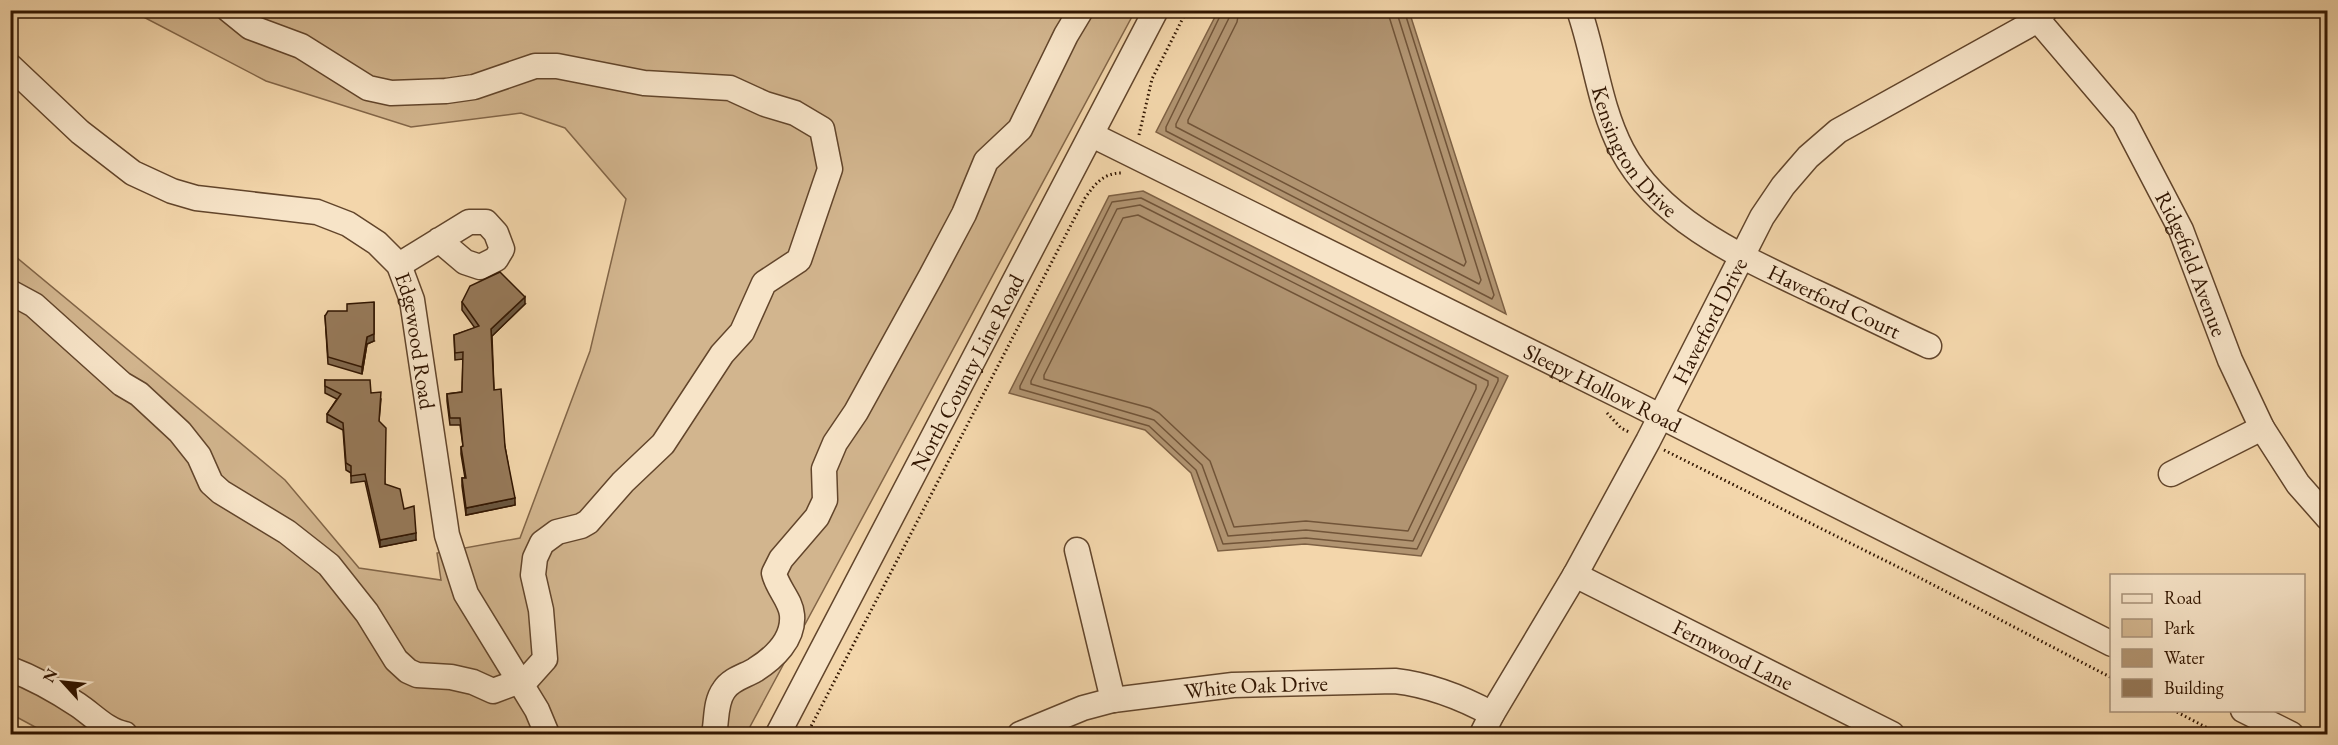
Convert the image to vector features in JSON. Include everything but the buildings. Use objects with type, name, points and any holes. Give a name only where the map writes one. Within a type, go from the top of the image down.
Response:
[{"type":"street","points":[[10,292],[34,305],[122,384],[139,394],[180,432],[199,456],[211,483],[287,532],[329,565],[367,613],[396,660],[408,671],[417,675],[451,677],[474,682],[493,692],[528,678],[545,659],[541,610],[532,575],[535,558],[542,543],[557,532],[588,522],[623,482],[663,444],[722,354],[742,332],[764,283],[799,260],[830,169],[822,129],[795,113],[765,104],[730,88],[644,83],[558,66],[535,66],[474,87],[418,93],[391,93],[368,88],[301,46],[250,27],[229,10]]},
{"type":"street","points":[[714,735],[717,707],[724,689],[770,658],[783,646],[790,631],[792,614],[774,573],[781,559],[817,517],[825,500],[824,469],[835,443],[856,412],[958,224],[986,162],[1020,129],[1066,35],[1081,10]]},
{"type":"street","name":"North County Line Road","points":[[778,735],[1156,10]]},
{"type":"street","name":"Kensington Drive","points":[[1578,10],[1588,37],[1607,116],[1633,169],[1682,218],[1742,257]]},
{"type":"street","name":"Haverford Drive","points":[[1487,724],[1575,575],[1661,417],[1762,217],[1783,186],[1808,157],[1838,131],[2042,15]]},
{"type":"street","name":"Ridgefield Avenue","points":[[2042,15],[2124,122],[2181,230],[2230,360],[2262,428],[2298,484],[2328,518]]},
{"type":"street","name":"Edgewood Road","points":[[10,66],[80,132],[133,173],[172,191],[196,198],[317,212],[348,224],[377,243],[399,265],[412,300],[447,535],[466,594],[537,710],[547,735]]},
{"type":"street","name":"Sleepy Hollow Road","points":[[1092,135],[2110,643]]},
{"type":"street","points":[[399,265],[439,240]]},
{"type":"street","name":"Haverford Court","points":[[1742,257],[1929,346]]},
{"type":"street","points":[[2170,474],[2262,428]]},
{"type":"street","points":[[1077,550],[1113,700]]},
{"type":"street","name":"Fernwood Lane","points":[[1575,575],[1892,735]]},
{"type":"street","points":[[10,669],[44,684],[78,704],[116,733],[125,735]]},
{"type":"street","name":"White Oak Drive","points":[[1020,735],[1062,715],[1113,700],[1233,685],[1395,681],[1436,689],[1474,704],[1487,724]]},
{"type":"street","points":[[2245,712],[2291,735]]},
{"type":"path","points":[[807,735],[1085,198],[1098,181],[1112,173],[1133,172],[1145,103],[1152,79],[1187,10]]},
{"type":"path","points":[[1605,412],[1621,428],[1675,457],[1920,578],[2110,677]]},
{"type":"path","points":[[2175,712],[2218,735]]},
{"type":"green space","points":[[132,11],[1135,11],[746,734],[48,734],[11,714],[10,252],[285,480],[359,568],[441,580],[437,553],[520,538],[590,351],[626,199],[565,128],[521,113],[411,127],[266,81]]},
{"type":"water","points":[[1218,11],[1409,11],[1506,314],[1156,132]]},
{"type":"water","points":[[1143,191],[1508,376],[1421,556],[1305,544],[1218,551],[1191,473],[1145,430],[1009,393],[1109,196]]}]
